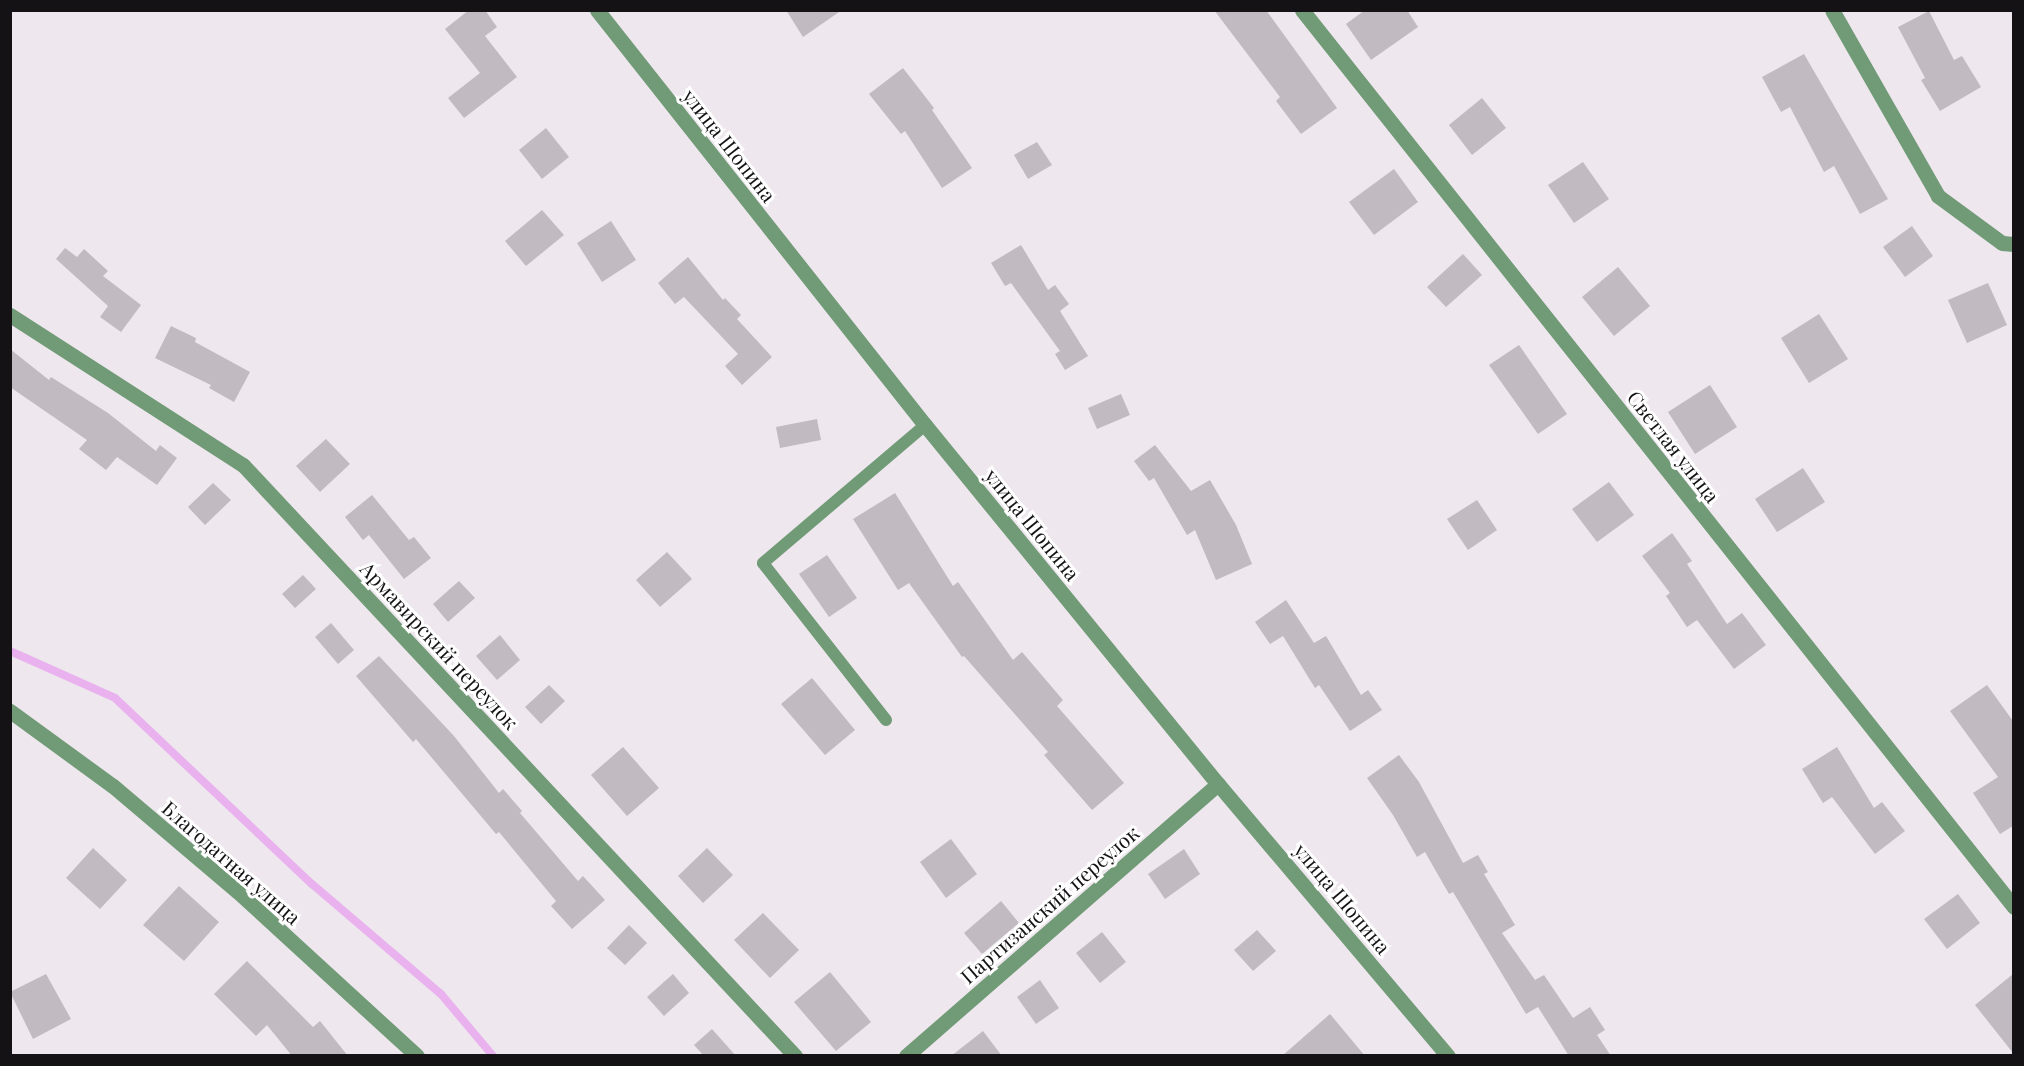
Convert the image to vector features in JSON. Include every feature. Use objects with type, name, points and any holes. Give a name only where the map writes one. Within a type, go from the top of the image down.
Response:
[{"type":"street","name":"улица Шопина","points":[[597,10],[925,425],[1218,784],[1448,1056]]},
{"type":"street","name":"Светлая улица","points":[[1302,10],[2013,907]]},
{"type":"street","points":[[1832,10],[1938,196],[2002,243],[2013,244]]},
{"type":"street","name":"Армавирский переулок","points":[[10,315],[243,465],[795,1056]]},
{"type":"street","name":"Благодатная улица","points":[[10,711],[113,786],[237,891],[417,1056]]},
{"type":"street","name":"Партизанский переулок","points":[[906,1056],[1218,784]]},
{"type":"lane","points":[[885,720],[763,564],[925,425]]},
{"type":"building","points":[[469,10],[485,10],[497,27],[485,36],[517,77],[464,118],[448,98],[480,73],[445,29]]},
{"type":"building","points":[[786,10],[842,10],[803,37]]},
{"type":"building","points":[[1214,10],[1266,10],[1337,108],[1301,134],[1276,101],[1280,97]]},
{"type":"building","points":[[1365,10],[1407,10],[1418,27],[1371,60],[1346,24]]},
{"type":"building","points":[[1929,11],[1954,60],[1962,56],[1981,87],[1940,111],[1921,80],[1925,78],[1898,27]]},
{"type":"building","points":[[1804,54],[1888,199],[1860,214],[1834,166],[1824,172],[1790,107],[1781,112],[1762,77]]},
{"type":"building","points":[[903,68],[934,108],[932,110],[972,168],[942,188],[905,131],[901,134],[869,94]]},
{"type":"building","points":[[1482,98],[1506,128],[1472,155],[1449,125]]},
{"type":"building","points":[[546,128],[569,157],[542,179],[519,150]]},
{"type":"building","points":[[1037,142],[1052,165],[1028,179],[1014,155]]},
{"type":"building","points":[[1583,162],[1609,199],[1574,223],[1548,185]]},
{"type":"building","points":[[1394,169],[1418,202],[1374,235],[1349,202]]},
{"type":"building","points":[[542,210],[564,235],[526,266],[505,241]]},
{"type":"building","points":[[611,221],[636,260],[602,282],[577,243]]},
{"type":"building","points":[[1912,226],[1933,256],[1905,277],[1883,247]]},
{"type":"building","points":[[1021,245],[1048,290],[1055,285],[1069,304],[1060,311],[1088,356],[1065,370],[1055,354],[1060,351],[1011,283],[1005,286],[991,263]]},
{"type":"building","points":[[65,248],[77,257],[84,249],[108,271],[103,276],[141,305],[121,332],[100,317],[108,306],[56,259]]},
{"type":"building","points":[[1463,254],[1482,275],[1446,307],[1427,287]]},
{"type":"building","points":[[688,257],[723,300],[725,298],[741,315],[737,319],[772,357],[742,385],[725,366],[738,354],[684,297],[675,304],[658,283]]},
{"type":"building","points":[[1618,267],[1650,306],[1614,336],[1582,297]]},
{"type":"building","points":[[1988,283],[2007,325],[1967,343],[1948,300]]},
{"type":"building","points":[[1819,314],[1848,359],[1809,383],[1781,338]]},
{"type":"building","points":[[171,326],[196,338],[195,342],[250,372],[234,402],[209,388],[211,385],[155,358]]},
{"type":"building","points":[[1519,345],[1567,414],[1538,434],[1489,365]]},
{"type":"building","points":[[10,349],[49,380],[51,377],[108,413],[156,451],[160,445],[177,458],[157,485],[117,457],[106,470],[79,449],[87,440],[10,387]]},
{"type":"building","points":[[1710,385],[1737,427],[1695,454],[1668,412]]},
{"type":"building","points":[[1121,394],[1130,415],[1097,429],[1088,408]]},
{"type":"building","points":[[817,419],[821,440],[780,448],[776,427]]},
{"type":"building","points":[[326,439],[350,464],[320,492],[296,466]]},
{"type":"building","points":[[1155,445],[1191,491],[1210,480],[1236,525],[1252,564],[1216,580],[1195,530],[1187,535],[1154,478],[1149,481],[1134,461]]},
{"type":"building","points":[[1803,468],[1825,502],[1777,532],[1755,499]]},
{"type":"building","points":[[1609,482],[1634,515],[1597,542],[1572,509]]},
{"type":"building","points":[[213,483],[231,500],[205,525],[188,507]]},
{"type":"building","points":[[895,493],[953,586],[958,582],[1013,660],[1022,652],[1063,700],[1057,706],[1124,783],[1092,810],[1044,755],[1048,752],[964,656],[962,657],[909,583],[898,590],[853,519]]},
{"type":"building","points":[[372,495],[409,540],[414,537],[431,558],[404,579],[369,535],[363,540],[345,517]]},
{"type":"building","points":[[1477,500],[1497,530],[1468,550],[1447,519]]},
{"type":"building","points":[[1672,533],[1692,561],[1687,564],[1727,624],[1742,613],[1766,645],[1734,669],[1697,620],[1687,627],[1666,596],[1670,593],[1642,556]]},
{"type":"building","points":[[667,552],[692,579],[660,607],[636,580]]},
{"type":"building","points":[[827,555],[857,598],[829,617],[799,574]]},
{"type":"building","points":[[303,575],[316,589],[295,608],[282,594]]},
{"type":"building","points":[[459,581],[475,598],[448,622],[433,604]]},
{"type":"building","points":[[1286,600],[1314,643],[1326,636],[1361,695],[1368,690],[1382,710],[1350,731],[1319,685],[1315,688],[1283,636],[1270,644],[1255,622]]},
{"type":"building","points":[[331,623],[354,650],[338,664],[315,637]]},
{"type":"building","points":[[500,635],[520,660],[497,680],[476,656]]},
{"type":"building","points":[[379,656],[454,736],[499,793],[503,789],[522,811],[520,813],[578,881],[583,876],[605,900],[572,929],[551,906],[556,901],[499,832],[496,834],[416,739],[413,742],[356,676]]},
{"type":"building","points":[[812,678],[855,730],[825,755],[781,704]]},
{"type":"building","points":[[549,685],[565,701],[541,724],[525,707]]},
{"type":"building","points":[[1987,685],[2013,721],[2013,826],[2000,834],[1973,793],[1998,777],[1950,711]]},
{"type":"building","points":[[623,747],[659,788],[627,816],[591,775]]},
{"type":"building","points":[[1837,747],[1874,808],[1882,802],[1905,831],[1875,854],[1832,797],[1823,803],[1802,769]]},
{"type":"building","points":[[1399,755],[1419,782],[1463,863],[1478,855],[1488,872],[1484,874],[1515,925],[1502,933],[1535,980],[1544,975],[1573,1018],[1590,1007],[1605,1030],[1597,1035],[1611,1056],[1569,1056],[1538,1007],[1526,1014],[1453,892],[1449,894],[1425,852],[1417,857],[1393,815],[1367,778]]},
{"type":"building","points":[[951,839],[977,874],[946,898],[920,862]]},
{"type":"building","points":[[93,848],[127,880],[100,909],[66,878]]},
{"type":"building","points":[[707,848],[733,875],[703,903],[678,876]]},
{"type":"building","points":[[1184,849],[1200,874],[1165,899],[1148,874]]},
{"type":"building","points":[[179,886],[219,922],[184,961],[143,925]]},
{"type":"building","points":[[1958,894],[1980,923],[1947,949],[1924,919]]},
{"type":"building","points":[[1001,901],[1019,923],[982,954],[964,933]]},
{"type":"building","points":[[763,913],[799,950],[770,978],[734,940]]},
{"type":"building","points":[[629,925],[647,943],[625,965],[607,948]]},
{"type":"building","points":[[1257,930],[1276,951],[1253,971],[1234,950]]},
{"type":"building","points":[[1102,932],[1126,962],[1100,983],[1076,953]]},
{"type":"building","points":[[247,961],[313,1027],[320,1021],[348,1056],[292,1056],[267,1025],[256,1036],[214,994]]},
{"type":"building","points":[[830,972],[871,1022],[836,1051],[794,1002]]},
{"type":"building","points":[[46,974],[71,1019],[33,1039],[10,992]]},
{"type":"building","points":[[673,974],[689,993],[664,1016],[647,997]]},
{"type":"building","points":[[2013,974],[2013,1053],[1975,1005]]},
{"type":"building","points":[[1040,980],[1059,1008],[1036,1024],[1017,997]]},
{"type":"building","points":[[1330,1014],[1365,1056],[1282,1056]]},
{"type":"building","points":[[712,1029],[736,1056],[704,1056],[694,1045]]},
{"type":"building","points":[[983,1031],[1002,1056],[951,1056]]},
{"type":"waterway","points":[[10,651],[115,698],[312,884],[441,994],[493,1056]]}]
